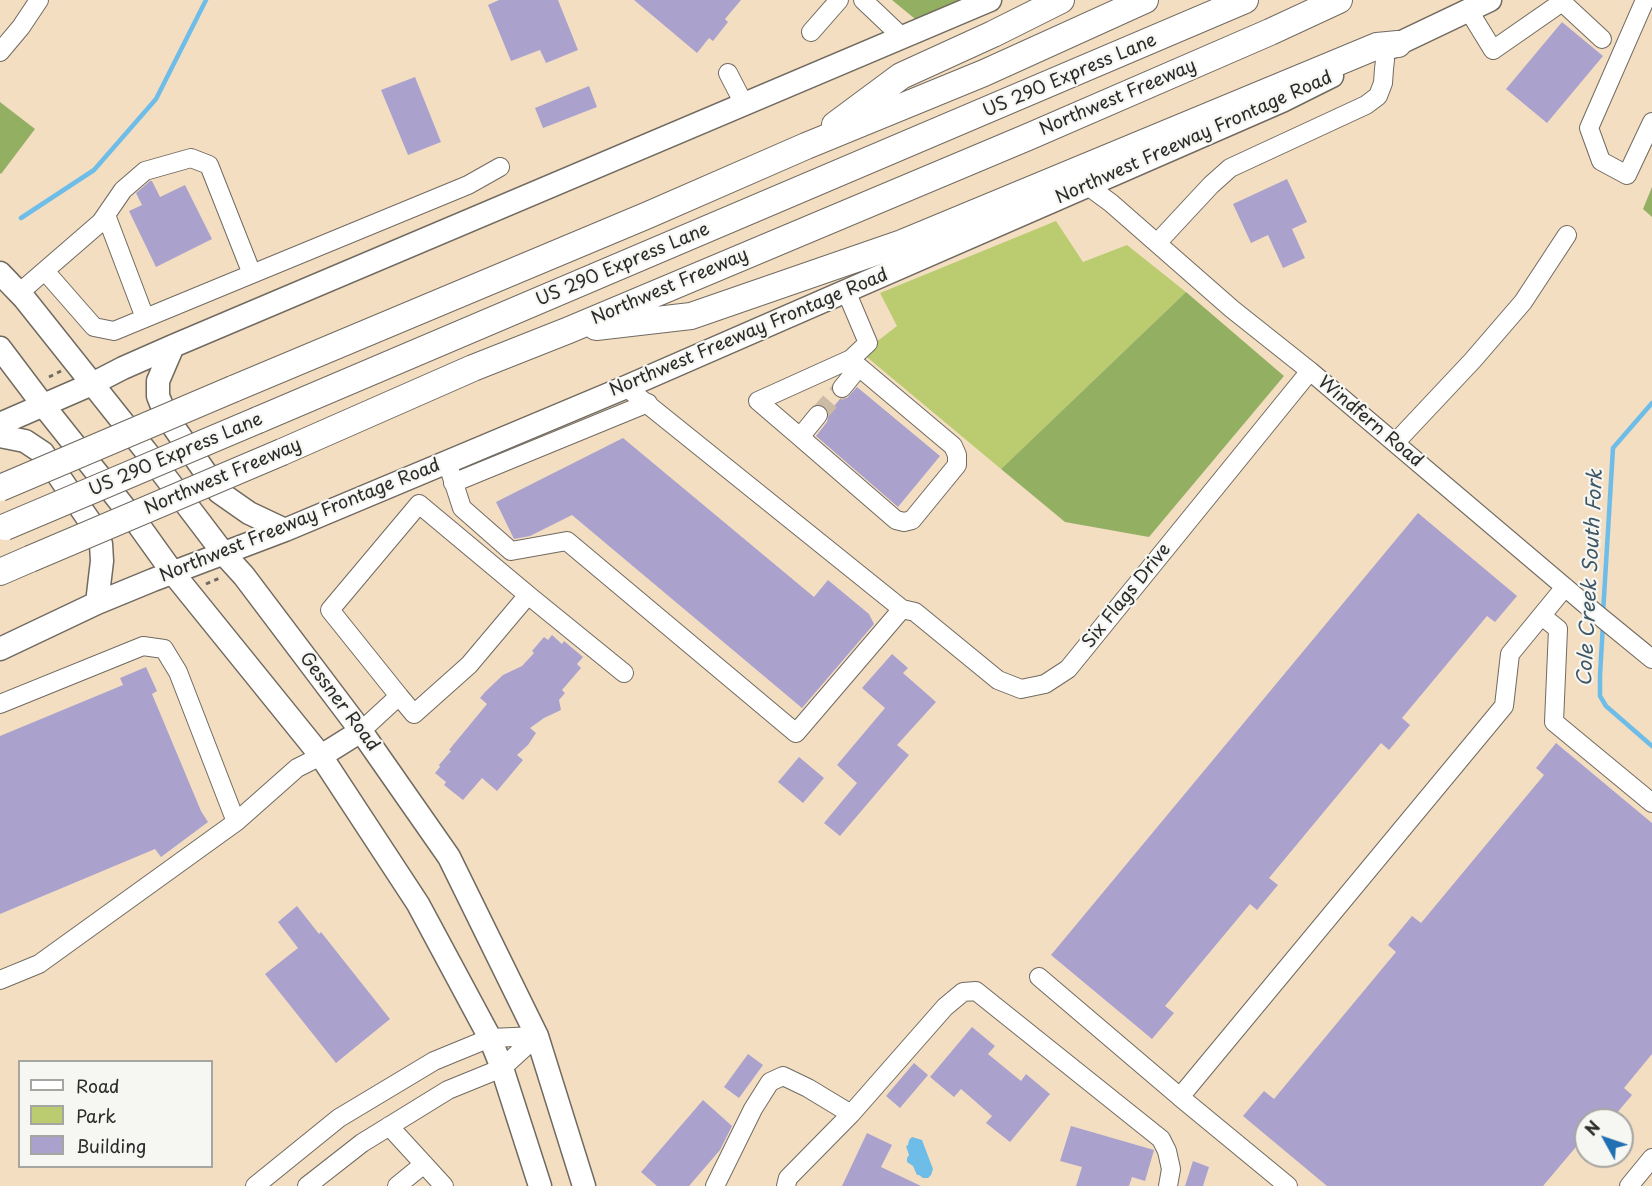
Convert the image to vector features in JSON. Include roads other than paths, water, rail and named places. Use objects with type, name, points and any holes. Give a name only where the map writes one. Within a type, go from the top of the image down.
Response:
[{"type":"highway","points":[[806,147],[901,76],[1061,0]]},
{"type":"highway","points":[[0,488],[984,74],[1145,0]]},
{"type":"highway","name":"US 290 Express Lane","points":[[2,528],[1038,90],[1245,0]]},
{"type":"highway","name":"Northwest Freeway","points":[[0,572],[473,368],[1017,142],[1340,0]]},
{"type":"highway","points":[[569,330],[691,316],[902,243],[1377,46],[1390,48]]},
{"type":"main road","points":[[0,424],[173,346],[990,0]]},
{"type":"main road","name":"Northwest Freeway Frontage Road","points":[[0,649],[97,603],[173,573],[285,530],[450,472],[626,387],[1282,101],[1490,0]]},
{"type":"main road","name":"Gessner Road","points":[[0,273],[19,293],[145,450],[224,554],[244,576],[362,731],[449,857],[537,1036],[584,1186]]},
{"type":"main road","points":[[173,346],[158,381],[158,396],[166,416],[219,492],[249,513],[285,530]]},
{"type":"main road","points":[[0,348],[140,527],[173,573],[321,756],[418,903],[490,1038],[540,1186]]},
{"type":"main road","points":[[0,436],[25,441],[43,453],[95,529],[101,544],[102,561],[97,603]]},
{"type":"main road","points":[[321,756],[362,731]]},
{"type":"street","points":[[0,52],[21,27],[39,0]]},
{"type":"street","points":[[811,32],[839,0]]},
{"type":"street","points":[[863,0],[902,37]]},
{"type":"street","points":[[1645,0],[1589,128],[1601,161],[1627,175],[1652,122]]},
{"type":"street","points":[[1469,10],[1493,50],[1562,2],[1602,39]]},
{"type":"street","points":[[1157,243],[1230,168],[1366,105],[1378,96],[1383,83],[1385,60],[1390,48]]},
{"type":"street","points":[[728,73],[744,104]]},
{"type":"street","points":[[19,293],[101,222],[123,190],[145,171],[191,158],[209,165],[252,274]]},
{"type":"street","points":[[45,271],[94,327],[114,331],[468,185],[500,167]]},
{"type":"street","name":"Windfern Road","points":[[1088,186],[1652,659]]},
{"type":"street","points":[[106,215],[146,318]]},
{"type":"street","points":[[1395,443],[1473,360],[1523,302],[1567,235]]},
{"type":"street","points":[[842,388],[868,343],[846,291]]},
{"type":"street","points":[[855,363],[953,446],[957,455],[957,465],[912,520],[904,522],[896,520],[758,401],[855,363]]},
{"type":"street","name":"Six Flags Drive","points":[[626,387],[903,609],[915,612],[998,680],[1021,689],[1045,684],[1068,669],[1310,370]]},
{"type":"street","points":[[648,404],[450,472],[462,508],[511,551],[567,541],[796,733],[903,609]]},
{"type":"street","points":[[800,437],[818,415]]},
{"type":"street","points":[[528,595],[469,664],[414,714],[330,610],[419,504],[624,673]]},
{"type":"street","points":[[1180,1097],[1504,706],[1510,654],[1565,587]]},
{"type":"street","points":[[1542,616],[1558,629],[1554,722],[1652,803]]},
{"type":"street","points":[[0,704],[142,646],[164,648],[178,672],[236,822]]},
{"type":"street","points":[[362,731],[399,696]]},
{"type":"street","points":[[0,980],[39,964],[236,822],[297,768],[321,756]]},
{"type":"street","points":[[1039,977],[1288,1186]]},
{"type":"street","points":[[786,1186],[788,1178],[851,1114],[945,1007],[963,992],[976,991],[1161,1139],[1167,1151],[1171,1169],[1168,1186]]},
{"type":"street","points":[[255,1186],[339,1118],[434,1061],[490,1038],[537,1036]]},
{"type":"street","points":[[307,1186],[362,1143],[388,1126],[448,1090],[502,1068],[537,1036]]},
{"type":"street","points":[[716,1186],[753,1109],[770,1082],[783,1076],[851,1114]]},
{"type":"street","points":[[388,1126],[444,1186]]},
{"type":"street","points":[[1629,1186],[1652,1158]]},
{"type":"street","points":[[397,1186],[424,1164]]},
{"type":"water","points":[[912,1137],[922,1140],[933,1169],[928,1178],[917,1175],[913,1166],[907,1162],[909,1155],[906,1146]]},
{"type":"waterway","points":[[21,218],[94,170],[156,99],[206,0]]},
{"type":"waterway","name":"Cole Creek South Fork","points":[[1603,613],[1613,448],[1652,403]]},
{"type":"waterway","name":"Cole Creek South Fork","points":[[1603,624],[1600,696],[1606,706],[1652,746]]},
{"type":"tunnel","points":[[818,415],[842,388]]}]
